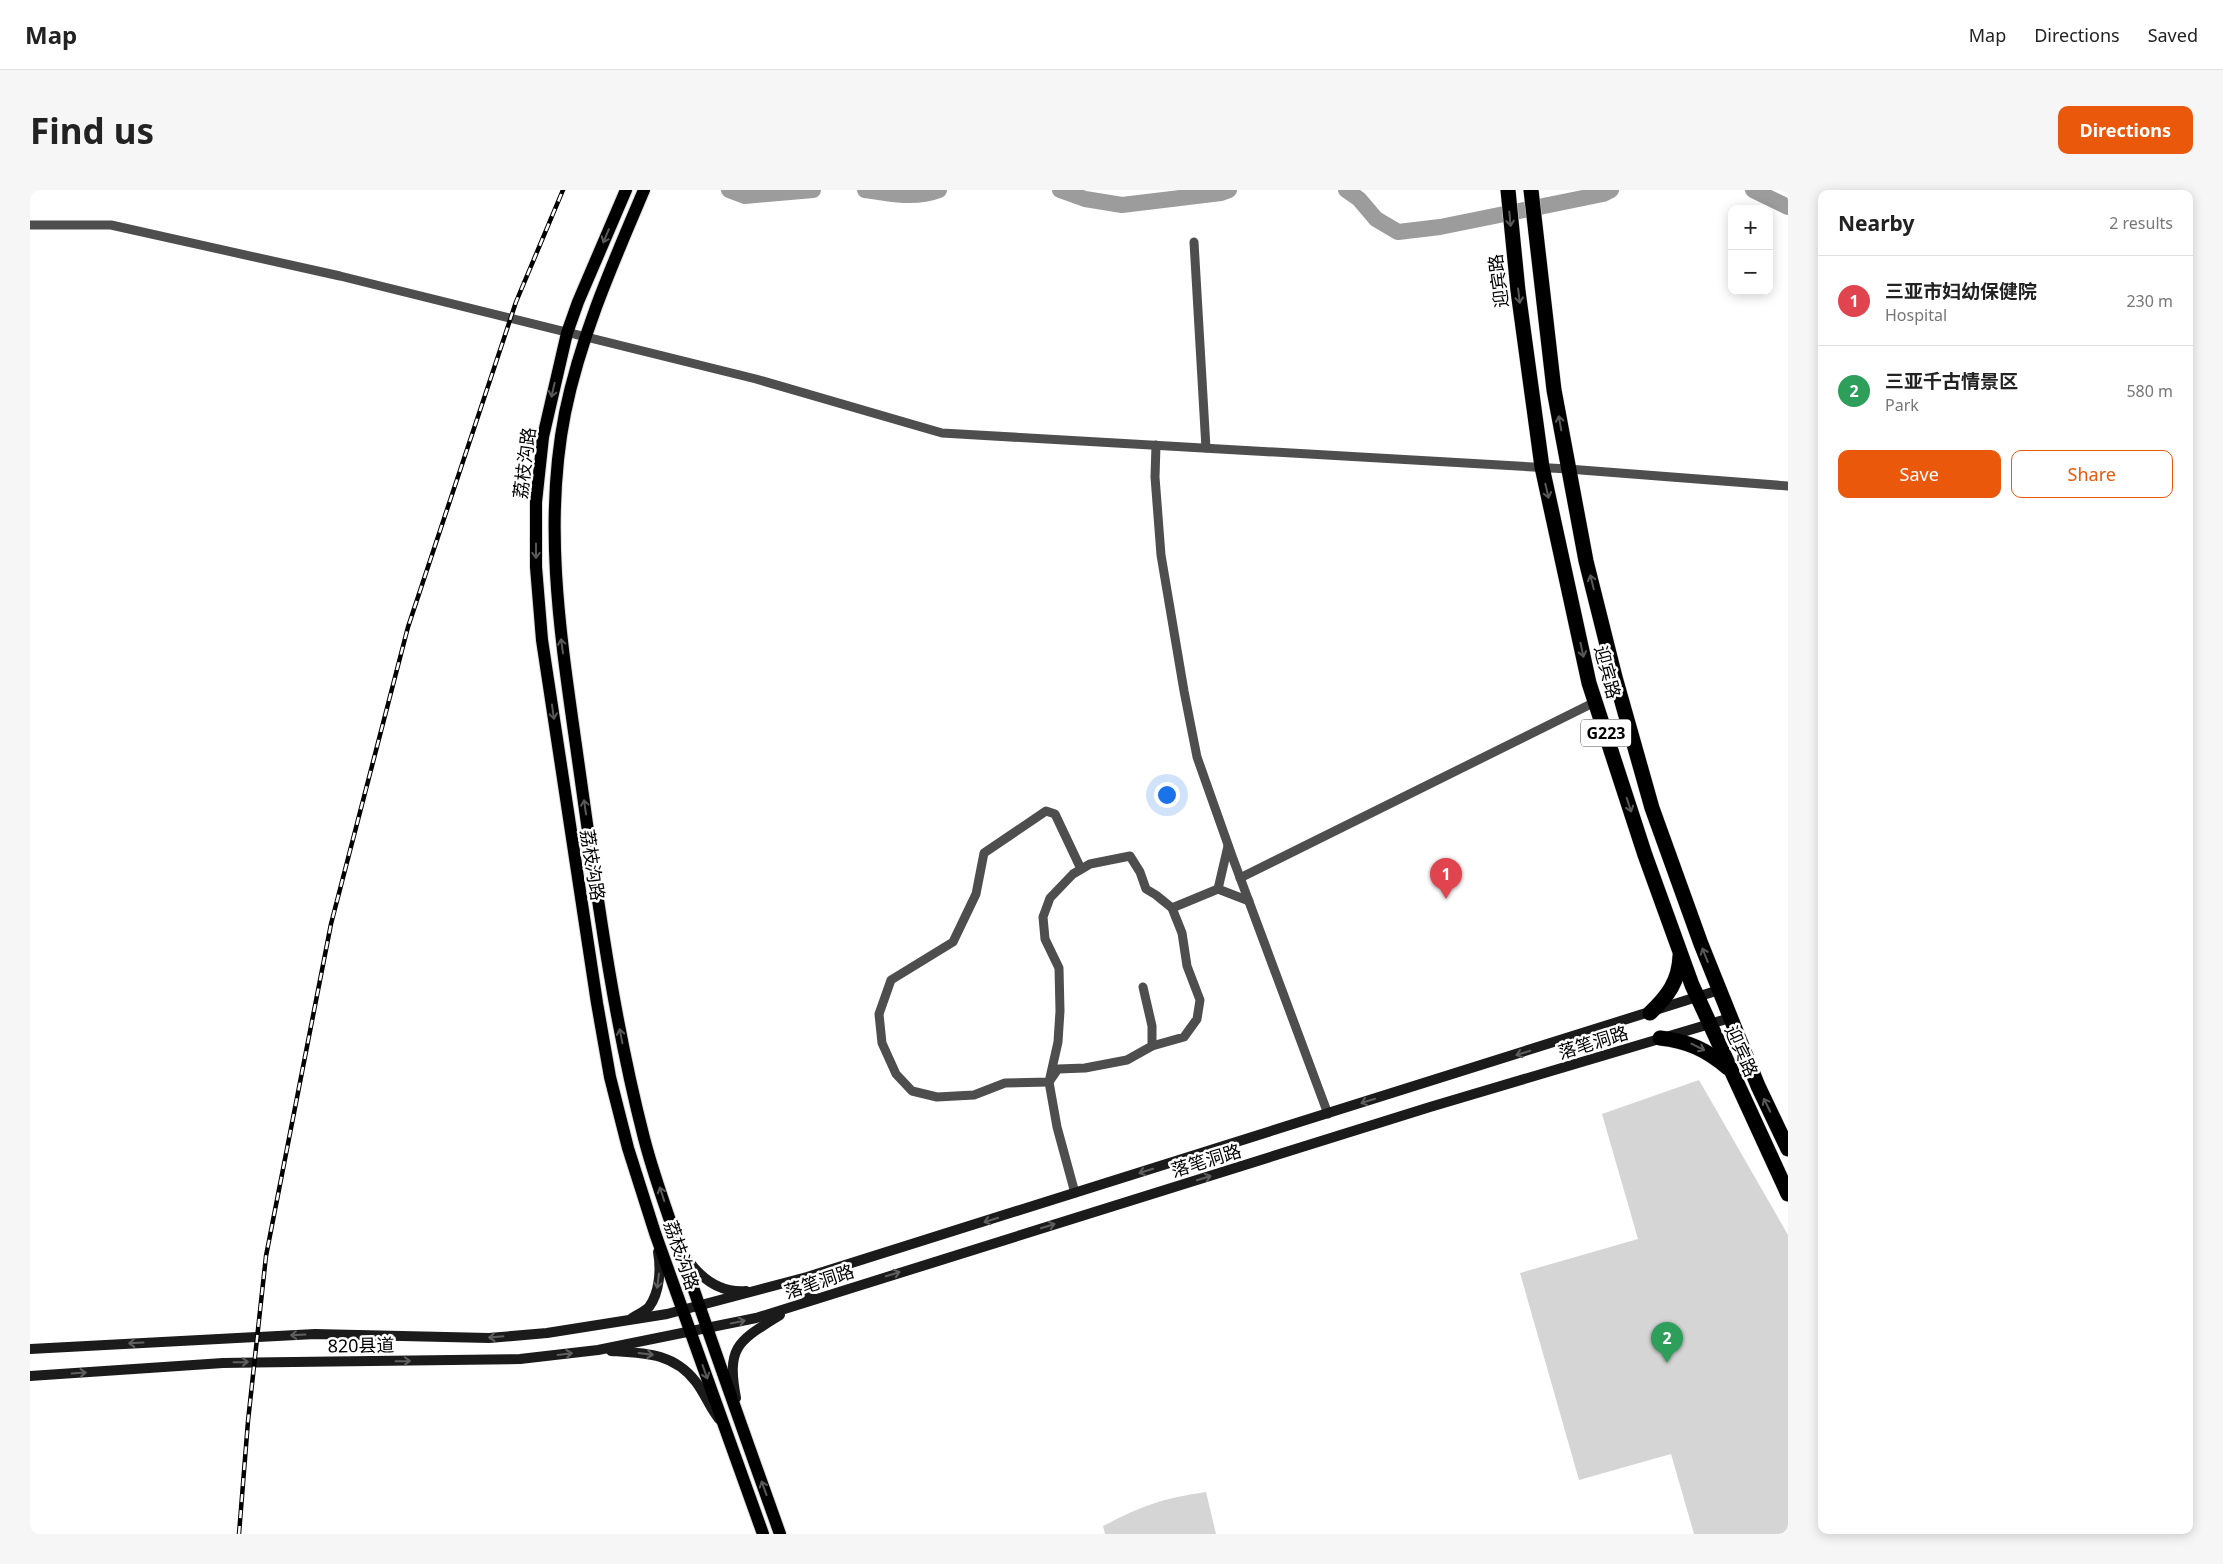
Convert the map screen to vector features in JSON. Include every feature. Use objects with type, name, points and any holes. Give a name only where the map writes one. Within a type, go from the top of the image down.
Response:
[{"type":"highway","name":"迎宾路","points":[[1508,190],[1513,247],[1542,467],[1589,683],[1645,855],[1680,952],[1730,1069],[1788,1194]]},
{"type":"highway","name":"迎宾路","points":[[1531,190],[1554,390],[1586,560],[1615,677],[1652,808],[1730,1018],[1758,1086],[1788,1149]]},
{"type":"highway","points":[[1650,1013],[1666,998],[1674,986],[1680,965],[1680,952]]},
{"type":"highway","points":[[1660,1038],[1692,1044],[1715,1057],[1730,1069]]},
{"type":"main road","name":"荔枝沟路","points":[[626,191],[578,302],[568,333],[543,437],[536,502],[536,567],[542,640],[580,896],[610,1077],[628,1148],[655,1233],[763,1534]]},
{"type":"main road","name":"荔枝沟路","points":[[642,194],[595,307],[585,336],[564,414],[554,503],[554,566],[561,638],[605,940],[628,1074],[645,1143],[679,1247],[780,1534]]},
{"type":"main road","name":"落笔洞路","points":[[682,1310],[845,1265],[1719,990]]},
{"type":"main road","name":"落笔洞路","points":[[690,1333],[756,1318],[1430,1107],[1730,1018]]},
{"type":"main road","points":[[626,1321],[648,1308],[657,1290],[660,1264],[655,1233]]},
{"type":"main road","points":[[679,1247],[695,1271],[719,1288],[743,1291],[769,1287]]},
{"type":"main road","points":[[816,1299],[808,1299],[806,1294],[808,1291],[827,1275],[845,1265]]},
{"type":"main road","points":[[740,1421],[732,1361],[739,1344],[791,1307]]},
{"type":"main road","name":"820县道","points":[[30,1349],[315,1334],[489,1338],[548,1333],[682,1310]]},
{"type":"main road","name":"820县道","points":[[30,1376],[223,1363],[520,1359],[598,1350],[690,1333]]},
{"type":"main road","points":[[598,1350],[659,1356],[680,1365],[696,1383],[724,1426]]},
{"type":"street","points":[[30,225],[111,225],[340,276],[756,379],[942,433],[1542,467],[1788,486]]},
{"type":"street","points":[[1194,242],[1206,448]]},
{"type":"street","points":[[1156,445],[1155,476],[1160,555],[1197,757],[1228,846],[1328,1114]]},
{"type":"street","points":[[1240,878],[1595,702]]},
{"type":"street","points":[[1049,1082],[1005,1084],[974,1096],[937,1097],[912,1091],[896,1074],[882,1043],[879,1014],[891,980],[952,942],[976,894],[984,853],[1046,810],[1055,814],[1081,869]]},
{"type":"street","points":[[1218,889],[1228,846]]},
{"type":"street","points":[[1049,1082],[1058,1069],[1086,1068],[1127,1060],[1152,1046],[1184,1037],[1197,1019],[1200,1000],[1187,966],[1182,933],[1172,908],[1156,894],[1146,889],[1140,872],[1130,856],[1090,864],[1073,874],[1050,898],[1043,917],[1045,939],[1058,968],[1060,1011],[1058,1042],[1049,1082],[1057,1127],[1076,1193]]},
{"type":"street","points":[[1172,908],[1218,889],[1249,901]]},
{"type":"street","points":[[1143,987],[1152,1026],[1152,1046]]},
{"type":"shaded area","points":[[1699,1080],[1788,1235],[1788,1534],[1694,1534],[1671,1454],[1579,1480],[1520,1273],[1638,1239],[1602,1114]]},
{"type":"shaded area","points":[[1206,1492],[1216,1534],[1105,1534],[1103,1526],[1141,1508],[1165,1500]]},
{"type":"waterway","points":[[729,190],[745,196],[813,190]]},
{"type":"waterway","points":[[865,190],[912,195],[939,190]]},
{"type":"waterway","points":[[1060,190],[1085,199],[1122,205],[1221,193],[1229,190]]},
{"type":"waterway","points":[[1346,190],[1359,199],[1376,219],[1398,232],[1440,227],[1603,194],[1611,190]]},
{"type":"waterway","points":[[1753,190],[1788,207]]},
{"type":"railway","points":[[239,1534],[248,1421],[266,1256],[331,924],[408,627],[516,302],[563,190]]},
{"type":"place","name":"三亚市妇幼保健院","points":[[1446,899]]},
{"type":"place","name":"三亚千古情景区","points":[[1667,1363]]}]
